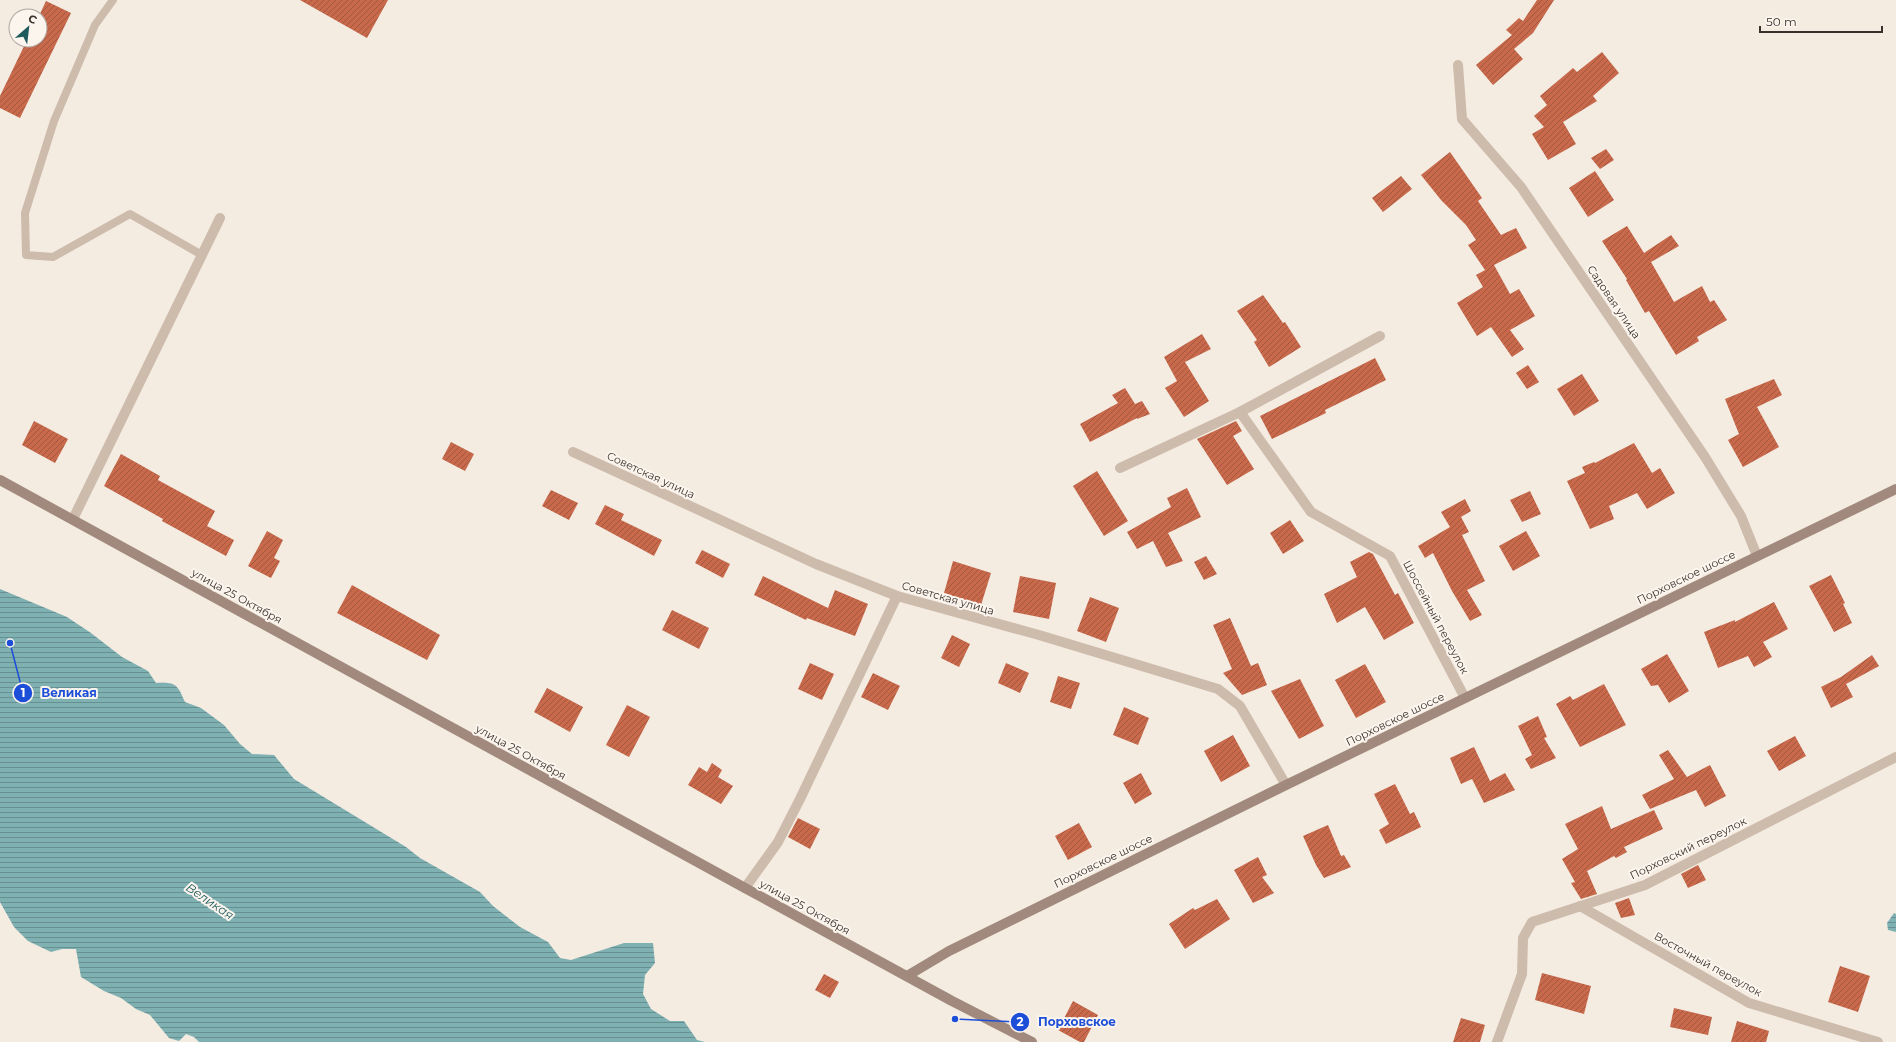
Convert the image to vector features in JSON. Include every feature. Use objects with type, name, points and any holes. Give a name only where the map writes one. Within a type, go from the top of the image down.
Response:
[{"type":"main road","name":"улица 25 Октября","points":[[0,480],[745,888],[1032,1042]]},
{"type":"main road","name":"Порховское шоссе","points":[[907,976],[956,947],[1896,489]]},
{"type":"street","name":"Садовая улица","points":[[1458,65],[1462,119],[1521,187],[1705,457],[1741,516],[1757,556]]},
{"type":"street","points":[[73,519],[220,218]]},
{"type":"street","points":[[1120,468],[1240,412],[1380,336]]},
{"type":"street","name":"Шоссейный переулок","points":[[1240,412],[1311,512],[1390,556],[1465,698]]},
{"type":"street","name":"Советская улица","points":[[573,452],[816,564],[897,596],[1040,635],[1218,688],[1240,706],[1286,785]]},
{"type":"street","points":[[745,888],[778,842],[897,596]]},
{"type":"street","name":"Порховский переулок","points":[[1498,1042],[1522,974],[1523,938],[1532,922],[1645,885],[1896,757]]},
{"type":"street","name":"Восточный переулок","points":[[1580,906],[1749,1003],[1878,1042]]},
{"type":"lane","points":[[113,0],[95,25],[54,120],[25,213],[26,254],[53,258],[130,214],[202,254]]},
{"type":"water","points":[[0,589],[67,617],[122,657],[148,671],[156,683],[168,683],[175,685],[180,691],[185,702],[201,708],[224,725],[240,744],[252,754],[274,755],[294,779],[406,847],[420,858],[480,892],[493,906],[520,927],[548,942],[560,958],[571,960],[624,943],[653,943],[655,963],[645,975],[643,994],[651,1009],[670,1021],[684,1021],[697,1040],[705,1042],[199,1042],[194,1037],[186,1034],[179,1041],[169,1038],[150,1015],[136,1009],[121,998],[104,991],[81,977],[76,949],[62,949],[51,952],[28,941],[14,927],[0,902]]},
{"type":"water","points":[[1894,913],[1896,914],[1896,932],[1888,930],[1887,923]]},
{"type":"building","points":[[300,0],[388,0],[367,38]]},
{"type":"building","points":[[1537,0],[1554,0],[1533,33],[1514,49],[1523,59],[1493,85],[1476,65],[1512,35],[1506,30],[1519,18],[1523,21]]},
{"type":"building","points":[[46,1],[71,13],[20,118],[0,108],[0,96],[23,48],[48,48],[48,8],[43,8]]},
{"type":"building","points":[[1602,52],[1619,73],[1593,96],[1597,101],[1563,122],[1576,144],[1548,160],[1532,134],[1544,127],[1534,116],[1547,105],[1540,96],[1573,68],[1577,72]]},
{"type":"building","points":[[1606,149],[1614,160],[1600,169],[1591,158]]},
{"type":"building","points":[[1450,152],[1482,198],[1478,201],[1501,235],[1516,228],[1527,248],[1494,265],[1510,294],[1519,289],[1535,316],[1510,330],[1524,349],[1512,357],[1491,327],[1477,336],[1457,303],[1483,287],[1476,275],[1487,269],[1485,270],[1468,245],[1476,240],[1466,225],[1441,200],[1421,175]]},
{"type":"building","points":[[1595,171],[1614,200],[1588,217],[1569,188]]},
{"type":"building","points":[[1401,176],[1412,189],[1383,212],[1372,198]]},
{"type":"building","points":[[1627,226],[1644,253],[1671,235],[1679,246],[1651,262],[1674,302],[1702,286],[1710,302],[1714,300],[1727,320],[1697,337],[1699,341],[1676,355],[1649,311],[1645,313],[1626,280],[1627,279],[1602,241]]},
{"type":"building","points":[[1263,295],[1283,323],[1285,322],[1301,347],[1269,367],[1254,342],[1257,340],[1237,311]]},
{"type":"building","points":[[1202,334],[1211,349],[1185,362],[1209,401],[1184,417],[1165,388],[1177,381],[1164,357]]},
{"type":"building","points":[[1375,358],[1386,380],[1325,410],[1326,413],[1272,439],[1260,416]]},
{"type":"building","points":[[1528,365],[1539,382],[1527,389],[1516,373]]},
{"type":"building","points":[[1582,374],[1599,401],[1574,416],[1557,389]]},
{"type":"building","points":[[1774,379],[1782,395],[1757,407],[1779,447],[1743,467],[1728,440],[1739,434],[1725,399]]},
{"type":"building","points":[[1125,388],[1135,404],[1142,401],[1150,414],[1137,418],[1090,442],[1080,424],[1118,403],[1112,395]]},
{"type":"building","points":[[34,421],[68,439],[55,463],[22,445]]},
{"type":"building","points":[[1236,421],[1242,431],[1233,436],[1254,469],[1227,485],[1197,439]]},
{"type":"building","points":[[451,442],[474,454],[465,471],[442,459]]},
{"type":"building","points":[[1634,443],[1652,473],[1660,468],[1675,493],[1647,509],[1637,493],[1609,506],[1614,519],[1590,529],[1567,481],[1585,473],[1582,467],[1594,462],[1595,463]]},
{"type":"building","points":[[121,454],[160,476],[158,480],[215,511],[207,526],[234,540],[226,556],[162,521],[163,519],[104,486]]},
{"type":"building","points":[[1097,471],[1128,521],[1104,536],[1073,486]]},
{"type":"building","points":[[1187,488],[1201,517],[1168,533],[1183,561],[1166,567],[1153,541],[1137,549],[1127,532],[1171,507],[1167,498]]},
{"type":"building","points":[[551,490],[578,503],[569,520],[542,506]]},
{"type":"building","points":[[1530,491],[1541,514],[1522,522],[1510,500]]},
{"type":"building","points":[[1465,499],[1471,511],[1461,517],[1469,532],[1462,535],[1485,581],[1467,590],[1482,615],[1470,621],[1452,591],[1433,553],[1425,558],[1418,546],[1450,527],[1441,512]]},
{"type":"building","points":[[605,505],[624,514],[621,520],[662,540],[654,556],[595,524]]},
{"type":"building","points":[[1290,520],[1304,541],[1283,554],[1270,533]]},
{"type":"building","points":[[267,531],[283,540],[274,558],[280,561],[271,578],[248,566]]},
{"type":"building","points":[[1526,531],[1540,556],[1513,571],[1499,546]]},
{"type":"building","points":[[702,550],[730,564],[723,578],[695,563]]},
{"type":"building","points":[[1369,552],[1373,554],[1395,595],[1398,593],[1414,623],[1384,640],[1365,607],[1337,623],[1324,594],[1357,577],[1350,562]]},
{"type":"building","points":[[1206,556],[1217,574],[1204,580],[1194,562]]},
{"type":"building","points":[[953,561],[991,573],[981,605],[944,593]]},
{"type":"building","points":[[1831,575],[1845,603],[1843,604],[1852,623],[1834,632],[1809,586]]},
{"type":"building","points":[[763,576],[828,608],[835,590],[868,604],[855,636],[807,618],[806,620],[754,595]]},
{"type":"building","points":[[1020,576],[1056,583],[1049,619],[1013,612]]},
{"type":"building","points":[[352,585],[440,635],[427,660],[337,613]]},
{"type":"building","points":[[1090,597],[1119,608],[1106,642],[1077,631]]},
{"type":"building","points":[[1774,602],[1788,629],[1763,642],[1772,657],[1754,667],[1748,656],[1718,668],[1704,632],[1735,620],[1735,622]]},
{"type":"building","points":[[672,610],[709,628],[699,649],[662,630]]},
{"type":"building","points":[[1230,618],[1251,666],[1258,663],[1267,685],[1242,695],[1223,673],[1232,669],[1213,625]]},
{"type":"building","points":[[952,635],[970,644],[959,667],[941,658]]},
{"type":"building","points":[[1667,654],[1689,691],[1669,703],[1658,685],[1651,686],[1641,669]]},
{"type":"building","points":[[1872,655],[1879,666],[1846,684],[1853,697],[1831,708],[1821,687],[1841,677]]},
{"type":"building","points":[[810,663],[834,674],[822,700],[798,689]]},
{"type":"building","points":[[1006,663],[1029,673],[1020,693],[998,683]]},
{"type":"building","points":[[1365,664],[1386,702],[1356,718],[1335,680]]},
{"type":"building","points":[[873,673],[900,686],[888,710],[861,697]]},
{"type":"building","points":[[1058,676],[1080,683],[1071,709],[1050,702]]},
{"type":"building","points":[[1300,679],[1324,726],[1299,739],[1271,691]]},
{"type":"building","points":[[1604,684],[1626,725],[1580,747],[1556,704],[1570,696],[1573,700]]},
{"type":"building","points":[[547,688],[583,707],[570,732],[534,712]]},
{"type":"building","points":[[627,705],[650,717],[629,757],[606,745]]},
{"type":"building","points":[[1124,707],[1149,718],[1138,745],[1113,735]]},
{"type":"building","points":[[1538,716],[1547,737],[1544,738],[1556,758],[1531,769],[1525,759],[1532,755],[1518,726]]},
{"type":"building","points":[[1233,735],[1250,766],[1221,782],[1204,751]]},
{"type":"building","points":[[1795,736],[1806,756],[1779,771],[1767,751]]},
{"type":"building","points":[[1474,747],[1490,781],[1505,773],[1515,790],[1484,803],[1472,779],[1461,784],[1450,758]]},
{"type":"building","points":[[1668,750],[1687,777],[1710,765],[1726,796],[1705,807],[1696,790],[1650,809],[1642,795],[1674,779],[1659,755]]},
{"type":"building","points":[[712,763],[722,770],[718,777],[733,786],[721,804],[688,785],[699,767],[707,772]]},
{"type":"building","points":[[1141,773],[1152,794],[1135,804],[1123,783]]},
{"type":"building","points":[[1395,784],[1410,814],[1414,812],[1421,827],[1386,844],[1379,830],[1389,824],[1374,794]]},
{"type":"building","points":[[1602,806],[1611,829],[1654,810],[1663,829],[1624,847],[1627,852],[1616,858],[1614,856],[1587,871],[1597,894],[1581,899],[1571,883],[1575,882],[1562,859],[1578,849],[1565,824]]},
{"type":"building","points":[[798,818],[820,829],[810,849],[788,837]]},
{"type":"building","points":[[1079,823],[1092,847],[1068,860],[1055,836]]},
{"type":"building","points":[[1328,825],[1341,856],[1344,855],[1351,867],[1324,878],[1316,865],[1303,836]]},
{"type":"building","points":[[1258,857],[1267,875],[1262,877],[1274,893],[1253,903],[1234,870]]},
{"type":"building","points":[[1698,865],[1706,880],[1688,888],[1681,874]]},
{"type":"building","points":[[1629,898],[1635,915],[1621,918],[1615,903]]},
{"type":"building","points":[[1217,899],[1230,919],[1185,949],[1169,924],[1193,908],[1195,910]]},
{"type":"building","points":[[1840,966],[1870,976],[1858,1012],[1828,1002]]},
{"type":"building","points":[[1542,973],[1591,986],[1584,1014],[1535,1000]]},
{"type":"building","points":[[824,974],[839,982],[830,998],[815,990]]},
{"type":"building","points":[[1073,1001],[1098,1015],[1084,1042],[1080,1042],[1058,1030]]},
{"type":"building","points":[[1674,1008],[1712,1017],[1708,1035],[1670,1027]]},
{"type":"building","points":[[1461,1018],[1485,1025],[1480,1042],[1453,1042]]},
{"type":"building","points":[[1737,1021],[1769,1031],[1766,1042],[1731,1042]]},
{"type":"place","name":"Великая","points":[[10,643]]},
{"type":"place","name":"Порховское","points":[[955,1019]]}]
